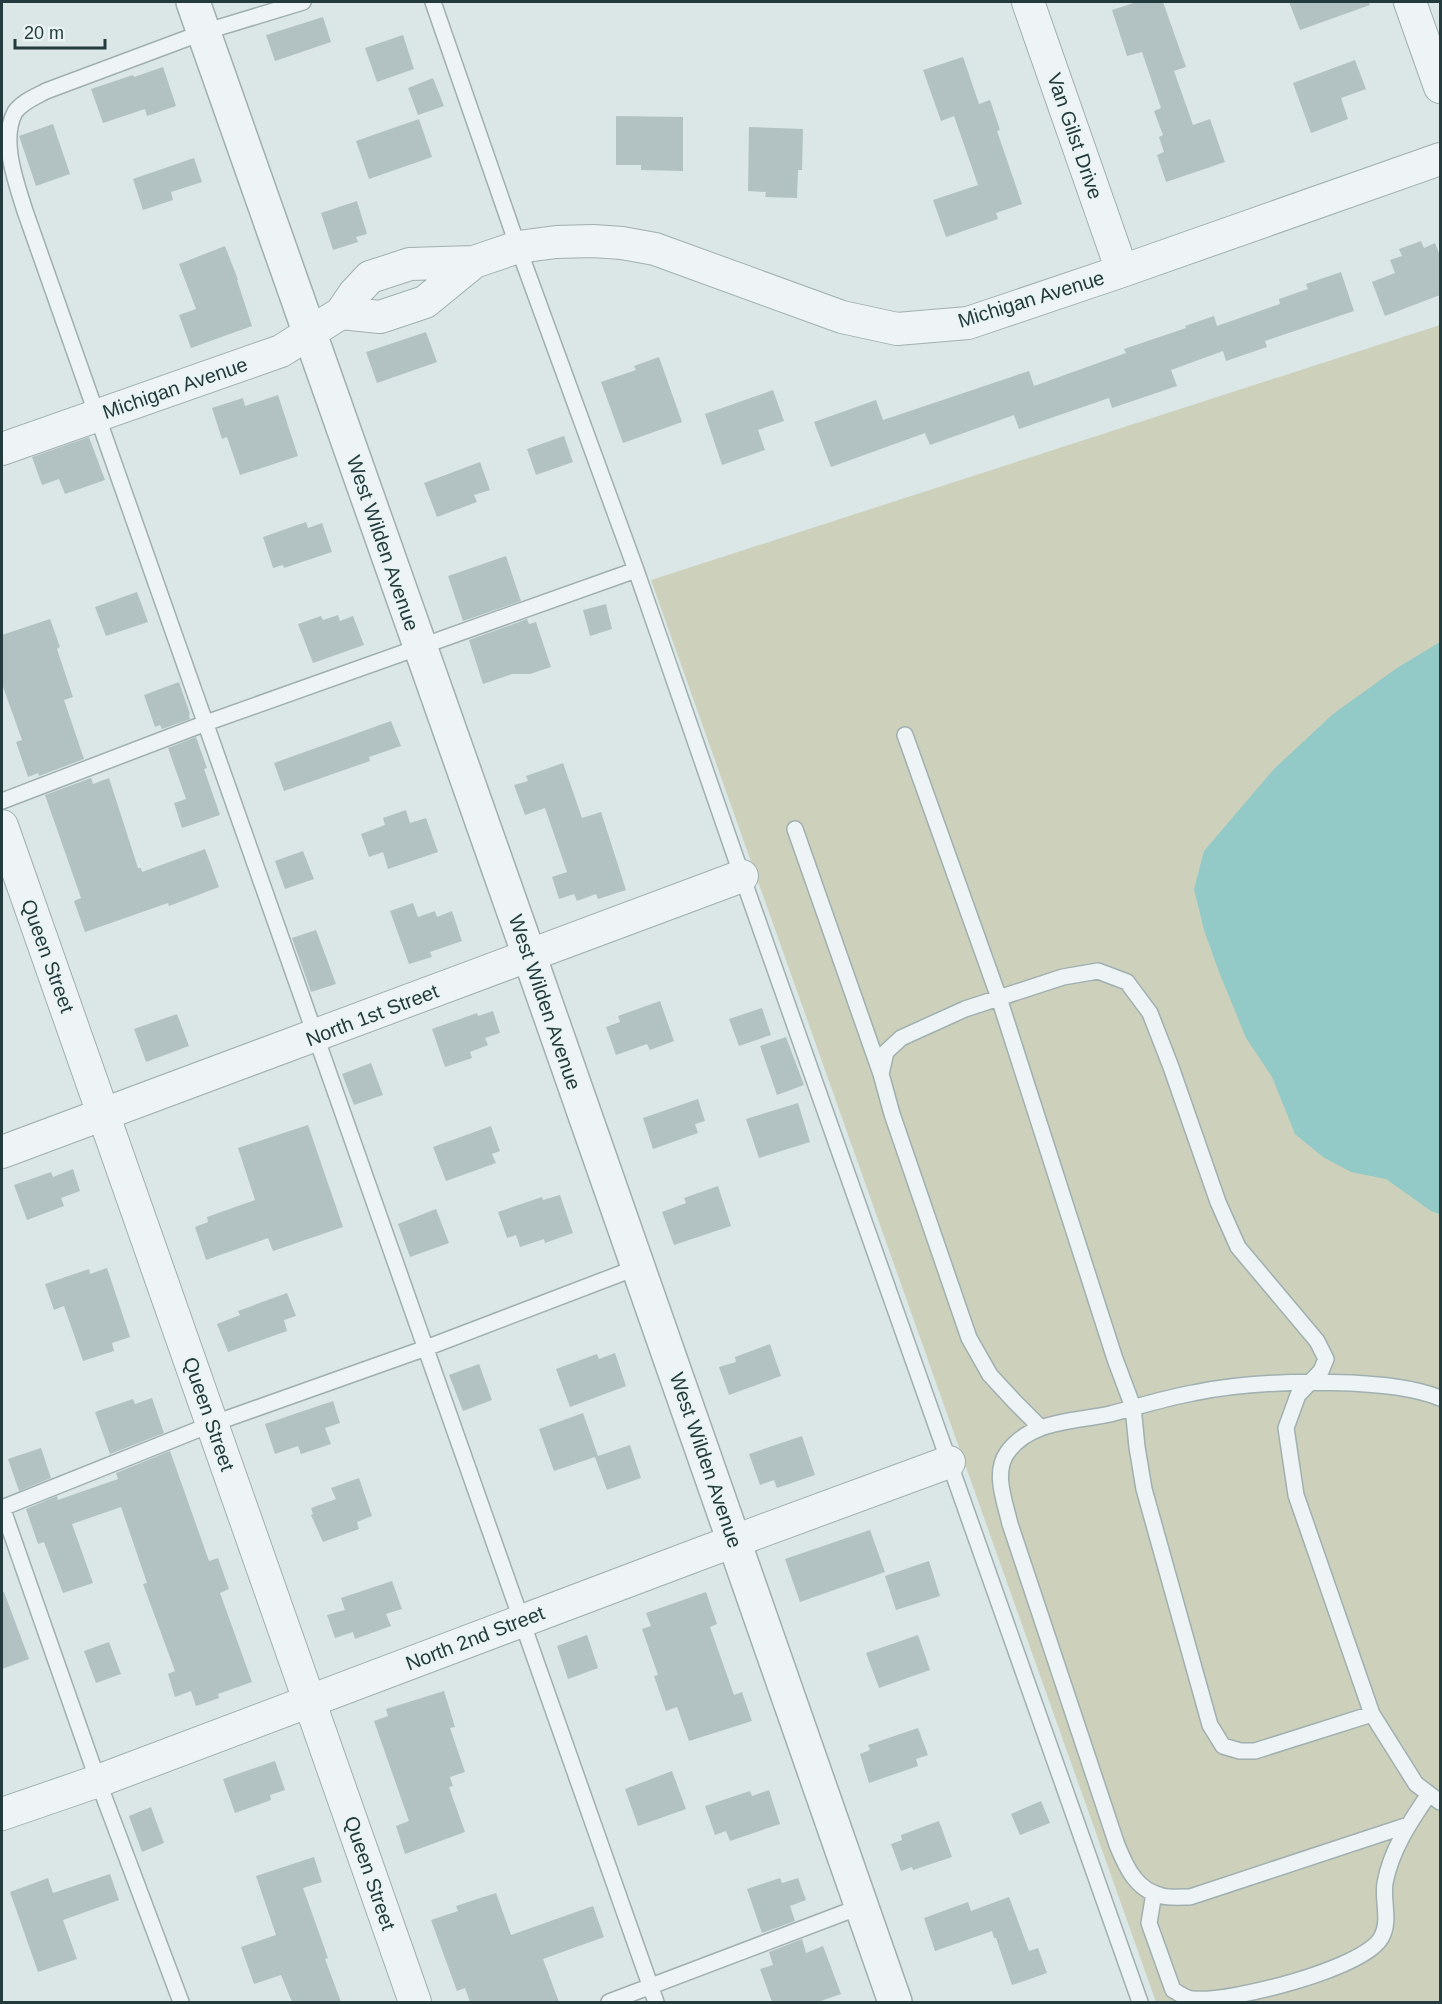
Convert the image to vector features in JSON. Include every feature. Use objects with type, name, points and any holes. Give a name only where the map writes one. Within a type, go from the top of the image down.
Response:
[{"type":"street","name":"West Wilden Avenue","points":[[193,2],[896,2002]]},
{"type":"street","name":"Van Gilst Drive","points":[[1028,2],[1122,271]]},
{"type":"street","points":[[1410,2],[1440,87]]},
{"type":"street","name":"Michigan Avenue","points":[[2,449],[281,351],[341,313],[370,277],[411,264],[474,262],[518,248],[556,242],[622,243],[654,249],[842,317],[897,329],[968,323],[1440,159]]},
{"type":"street","name":"Michigan Avenue","points":[[341,313],[380,317],[425,302],[474,262]]},
{"type":"street","name":"Queen Street","points":[[2,826],[415,2002]]},
{"type":"street","name":"North 1st Street","points":[[2,1152],[742,876]]},
{"type":"street","name":"North 2nd Street","points":[[2,1814],[949,1462]]},
{"type":"lane","points":[[303,2],[204,32],[46,91],[25,102],[15,111],[6,127],[6,151],[656,2002]]},
{"type":"lane","points":[[433,2],[518,248],[636,570],[1140,2002]]},
{"type":"lane","points":[[2,801],[206,723],[636,570]]},
{"type":"lane","points":[[904,735],[999,998],[1115,1359],[1133,1407],[1144,1489],[1210,1725],[1222,1746],[1240,1751],[1255,1751],[1372,1714]]},
{"type":"lane","points":[[795,829],[881,1074],[892,1114],[969,1338],[990,1375],[1041,1427]]},
{"type":"lane","points":[[881,1074],[886,1052],[901,1038],[965,1009],[1064,977],[1098,971],[1127,982],[1150,1013],[1218,1202],[1238,1247],[1317,1341],[1326,1359],[1321,1371],[1298,1395],[1286,1428],[1296,1496],[1372,1714],[1416,1784],[1435,1798],[1408,1825],[1390,1861],[1384,1887],[1386,1918],[1381,1938],[1363,1954],[1332,1969],[1267,1989],[1219,1999],[1191,2000],[1173,1990],[1149,1923],[1154,1893]]},
{"type":"lane","points":[[180,2002],[98,1780],[2,1507],[212,1424],[426,1348],[638,1267]]},
{"type":"lane","points":[[1408,1825],[1190,1897],[1162,1896],[1141,1887],[1126,1867],[1117,1845],[1010,1524],[1000,1477],[1005,1455],[1022,1437],[1041,1427],[1193,1393],[1246,1384],[1310,1381],[1388,1385],[1440,1398]]},
{"type":"lane","points":[[609,2002],[862,1906]]},
{"type":"green space","points":[[1440,325],[1440,2002],[1156,2002],[651,580]]},
{"type":"water","points":[[1440,642],[1440,1214],[1431,1211],[1386,1179],[1351,1172],[1323,1157],[1295,1134],[1272,1077],[1246,1038],[1204,930],[1194,889],[1204,851],[1274,769],[1333,714],[1397,668]]},
{"type":"building","points":[[1137,2],[1163,2],[1186,67],[1174,71],[1193,125],[1210,119],[1225,162],[1166,182],[1157,155],[1164,152],[1159,137],[1163,135],[1154,111],[1161,108],[1142,52],[1127,56],[1112,10]]},
{"type":"building","points":[[1289,2],[1369,2],[1370,5],[1300,30]]},
{"type":"building","points":[[323,17],[331,42],[275,61],[266,35]]},
{"type":"building","points":[[403,35],[414,69],[377,82],[365,48]]},
{"type":"building","points":[[963,57],[979,104],[990,100],[1000,130],[997,131],[1022,204],[996,213],[998,219],[946,237],[933,200],[978,185],[954,116],[941,121],[923,70]]},
{"type":"building","points":[[1355,60],[1366,89],[1341,98],[1348,119],[1311,133],[1293,83]]},
{"type":"building","points":[[163,67],[176,106],[147,116],[145,109],[103,123],[91,89]]},
{"type":"building","points":[[433,78],[444,106],[418,115],[408,88]]},
{"type":"building","points":[[616,116],[683,117],[683,171],[641,170],[641,165],[616,165]]},
{"type":"building","points":[[419,119],[432,157],[369,179],[356,141]]},
{"type":"building","points":[[53,124],[70,174],[36,186],[19,136]]},
{"type":"building","points":[[749,127],[803,129],[802,170],[798,170],[797,198],[765,197],[766,192],[748,191]]},
{"type":"building","points":[[194,158],[202,182],[171,192],[173,200],[143,210],[133,179]]},
{"type":"building","points":[[357,201],[367,234],[356,237],[358,242],[333,250],[321,213]]},
{"type":"building","points":[[1421,241],[1424,248],[1435,243],[1440,256],[1440,295],[1385,316],[1372,282],[1395,273],[1390,260],[1402,256],[1399,249]]},
{"type":"building","points":[[225,246],[252,326],[191,348],[179,315],[196,309],[179,264]]},
{"type":"building","points":[[1341,272],[1354,311],[1265,341],[1267,347],[1226,361],[1223,351],[1171,370],[1177,386],[1112,408],[1109,398],[1019,429],[1014,415],[930,445],[925,433],[831,467],[814,422],[876,400],[883,420],[1029,371],[1034,386],[1126,353],[1124,349],[1214,316],[1217,326],[1280,304],[1279,299],[1308,289],[1306,284]]},
{"type":"building","points":[[426,332],[437,362],[377,383],[366,352]]},
{"type":"building","points":[[659,357],[682,422],[623,443],[601,382],[636,370],[634,366]]},
{"type":"building","points":[[773,390],[784,421],[758,430],[765,450],[722,465],[705,414]]},
{"type":"building","points":[[278,395],[298,456],[240,475],[227,437],[222,439],[212,408],[243,398],[245,406]]},
{"type":"building","points":[[564,436],[573,462],[536,475],[527,449]]},
{"type":"building","points":[[89,437],[105,480],[65,494],[59,479],[42,485],[32,457]]},
{"type":"building","points":[[480,462],[490,490],[474,495],[477,502],[437,517],[424,483]]},
{"type":"building","points":[[306,522],[308,528],[322,523],[332,552],[284,568],[283,565],[273,568],[263,537]]},
{"type":"building","points":[[506,556],[521,601],[463,621],[448,576]]},
{"type":"building","points":[[137,592],[148,622],[106,636],[95,607]]},
{"type":"building","points":[[606,604],[612,629],[590,636],[583,610]]},
{"type":"building","points":[[338,615],[340,621],[353,616],[364,645],[313,663],[298,624],[321,616],[323,620]]},
{"type":"building","points":[[50,619],[73,697],[64,700],[84,759],[39,776],[38,773],[28,777],[16,742],[22,740],[2,684],[2,635]]},
{"type":"building","points":[[527,619],[529,624],[536,622],[551,667],[530,674],[512,674],[483,684],[469,640]]},
{"type":"building","points":[[179,682],[190,719],[162,729],[160,725],[155,727],[144,695]]},
{"type":"building","points":[[391,721],[401,746],[369,757],[370,761],[284,791],[274,763]]},
{"type":"building","points":[[196,737],[220,815],[182,828],[174,803],[186,799],[168,748]]},
{"type":"building","points":[[563,763],[582,818],[601,812],[626,890],[598,899],[596,894],[577,901],[574,894],[559,899],[552,877],[567,872],[545,808],[525,815],[514,785],[528,781],[526,776]]},
{"type":"building","points":[[91,778],[93,784],[109,778],[138,868],[141,868],[142,872],[205,849],[219,887],[169,906],[168,903],[85,932],[74,901],[81,898],[45,795]]},
{"type":"building","points":[[406,810],[410,823],[426,818],[438,852],[388,869],[383,852],[369,857],[361,834],[385,825],[383,818]]},
{"type":"building","points":[[303,851],[314,879],[285,889],[275,861]]},
{"type":"building","points":[[413,903],[418,917],[435,911],[437,917],[452,911],[462,941],[430,952],[432,957],[409,964],[390,911]]},
{"type":"building","points":[[316,930],[336,984],[311,992],[292,938]]},
{"type":"building","points":[[660,1001],[674,1041],[650,1050],[647,1044],[616,1055],[606,1027],[620,1022],[618,1016]]},
{"type":"building","points":[[762,1008],[771,1035],[739,1046],[729,1019]]},
{"type":"building","points":[[493,1011],[500,1033],[485,1038],[488,1045],[470,1052],[472,1058],[445,1067],[432,1029],[477,1013],[478,1016]]},
{"type":"building","points":[[177,1014],[189,1046],[146,1062],[134,1029]]},
{"type":"building","points":[[786,1037],[804,1085],[777,1095],[760,1046]]},
{"type":"building","points":[[371,1063],[383,1095],[354,1105],[342,1074]]},
{"type":"building","points":[[698,1099],[705,1121],[695,1124],[698,1133],[653,1149],[643,1118]]},
{"type":"building","points":[[798,1103],[810,1142],[759,1158],[746,1119]]},
{"type":"building","points":[[308,1125],[343,1227],[273,1251],[268,1238],[206,1260],[195,1227],[208,1222],[207,1217],[255,1200],[238,1148]]},
{"type":"building","points":[[491,1126],[500,1151],[492,1154],[496,1163],[446,1181],[433,1147]]},
{"type":"building","points":[[73,1169],[80,1191],[61,1198],[64,1206],[27,1220],[14,1185],[51,1172],[53,1177]]},
{"type":"building","points":[[718,1186],[731,1226],[674,1245],[662,1212],[686,1203],[684,1198]]},
{"type":"building","points":[[560,1195],[573,1233],[545,1243],[544,1239],[520,1247],[516,1235],[507,1238],[498,1212],[542,1197],[543,1200]]},
{"type":"building","points":[[436,1209],[449,1243],[410,1257],[398,1224]]},
{"type":"building","points":[[107,1268],[130,1337],[112,1343],[114,1351],[83,1361],[64,1306],[54,1310],[45,1284],[89,1269],[90,1274]]},
{"type":"building","points":[[287,1293],[296,1316],[284,1320],[287,1331],[228,1352],[217,1324],[240,1315],[238,1311]]},
{"type":"building","points":[[770,1344],[781,1376],[729,1395],[719,1367],[736,1362],[735,1357]]},
{"type":"building","points":[[615,1353],[626,1386],[570,1407],[556,1369],[597,1354],[599,1359]]},
{"type":"building","points":[[479,1364],[492,1400],[463,1411],[449,1375]]},
{"type":"building","points":[[152,1398],[164,1433],[110,1454],[95,1412],[133,1399],[135,1404]]},
{"type":"building","points":[[333,1401],[340,1423],[325,1428],[331,1444],[301,1454],[298,1446],[275,1454],[265,1424]]},
{"type":"building","points":[[583,1413],[598,1456],[630,1445],[641,1478],[607,1490],[595,1457],[554,1471],[539,1429]]},
{"type":"building","points":[[802,1436],[815,1475],[777,1488],[774,1480],[760,1485],[749,1454]]},
{"type":"building","points":[[41,1448],[51,1478],[19,1491],[8,1459]]},
{"type":"building","points":[[170,1451],[209,1561],[218,1558],[229,1589],[220,1593],[252,1682],[218,1694],[219,1698],[196,1706],[191,1691],[175,1697],[168,1674],[175,1671],[143,1584],[147,1583],[121,1507],[72,1524],[93,1583],[63,1593],[44,1542],[38,1544],[26,1509],[57,1496],[58,1500],[118,1479],[116,1473]]},
{"type":"building","points":[[359,1478],[372,1516],[357,1522],[359,1529],[323,1542],[311,1515],[313,1514],[311,1508],[336,1499],[331,1488]]},
{"type":"building","points":[[870,1530],[885,1572],[800,1602],[785,1559]]},
{"type":"building","points":[[929,1561],[940,1596],[896,1610],[885,1576]]},
{"type":"building","points":[[392,1581],[402,1609],[386,1614],[391,1626],[355,1639],[353,1632],[335,1638],[327,1615],[345,1610],[341,1598]]},
{"type":"building","points":[[4,1592],[29,1659],[2,1669],[2,1593]]},
{"type":"building","points":[[706,1592],[717,1624],[710,1627],[734,1695],[742,1692],[752,1721],[689,1741],[677,1707],[666,1711],[654,1676],[658,1675],[642,1629],[651,1626],[646,1613]]},
{"type":"building","points":[[587,1635],[598,1668],[568,1679],[557,1646]]},
{"type":"building","points":[[918,1635],[930,1670],[879,1688],[866,1653]]},
{"type":"building","points":[[109,1642],[121,1674],[96,1683],[84,1651]]},
{"type":"building","points":[[444,1691],[455,1727],[450,1728],[465,1772],[450,1777],[453,1786],[449,1787],[465,1832],[405,1854],[396,1826],[409,1821],[374,1721],[388,1716],[386,1709]]},
{"type":"building","points":[[918,1728],[928,1755],[916,1759],[918,1766],[869,1783],[860,1754],[870,1750],[868,1745]]},
{"type":"building","points":[[275,1761],[285,1790],[270,1795],[271,1800],[235,1813],[223,1779]]},
{"type":"building","points":[[672,1771],[686,1809],[638,1826],[625,1789]]},
{"type":"building","points":[[769,1790],[780,1824],[730,1841],[726,1831],[715,1835],[705,1806],[750,1791],[752,1796]]},
{"type":"building","points":[[1041,1801],[1050,1823],[1020,1835],[1011,1814]]},
{"type":"building","points":[[151,1807],[164,1843],[142,1852],[129,1816]]},
{"type":"building","points":[[939,1821],[952,1857],[913,1870],[912,1867],[901,1871],[891,1844],[902,1840],[901,1835]]},
{"type":"building","points":[[314,1857],[322,1882],[303,1888],[341,2002],[292,2002],[281,1975],[254,1984],[241,1947],[276,1935],[256,1876]]},
{"type":"building","points":[[110,1874],[119,1900],[63,1920],[77,1959],[38,1972],[10,1892],[48,1878],[53,1893]]},
{"type":"building","points":[[780,1878],[782,1883],[798,1878],[806,1900],[790,1906],[795,1921],[762,1933],[747,1889]]},
{"type":"building","points":[[496,1893],[511,1935],[593,1906],[604,1937],[543,1959],[559,2002],[470,2002],[465,1988],[457,1991],[431,1920],[458,1911],[456,1906]]},
{"type":"building","points":[[1009,1897],[1029,1951],[1038,1948],[1047,1973],[1012,1985],[992,1931],[935,1951],[924,1918],[968,1902],[971,1911]]},
{"type":"building","points":[[802,1939],[806,1953],[823,1946],[841,1994],[818,2002],[772,2002],[760,1969],[773,1965],[769,1952]]}]
